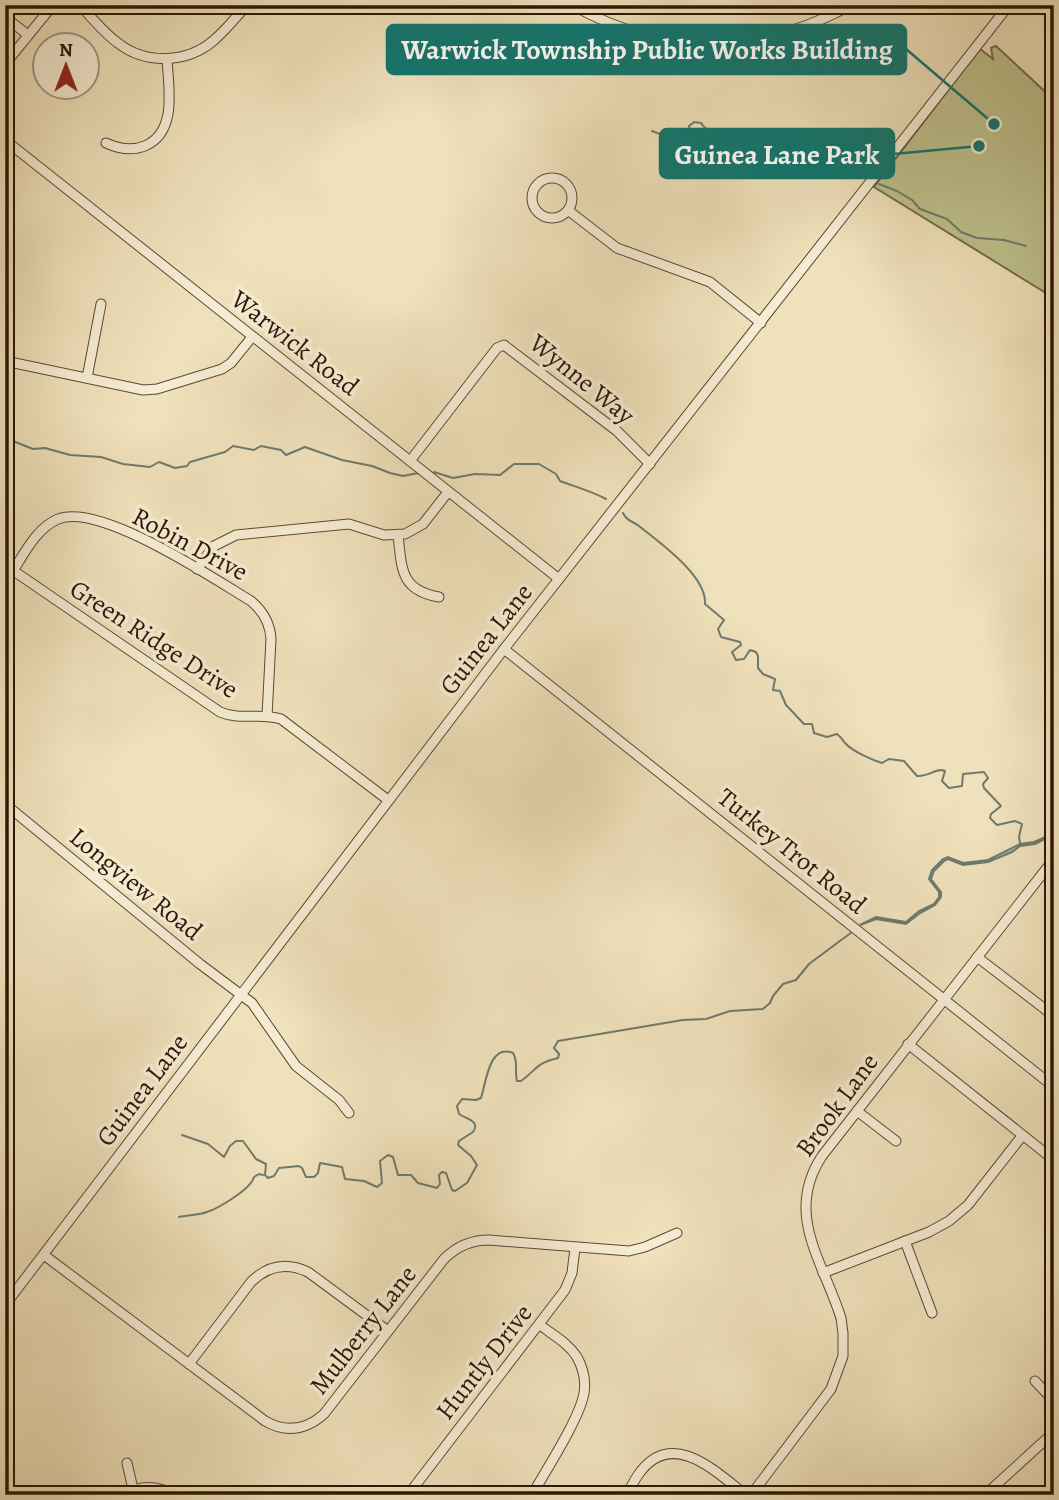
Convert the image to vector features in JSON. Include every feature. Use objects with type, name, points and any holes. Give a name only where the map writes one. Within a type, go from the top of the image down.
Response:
[{"type":"street","points":[[5,64],[53,5]]},
{"type":"street","points":[[80,5],[111,37],[127,49],[150,58],[167,59],[189,54],[210,44],[247,5]]},
{"type":"street","points":[[572,5],[610,24],[642,35],[691,43],[718,44],[758,41],[789,33],[851,5]]},
{"type":"street","name":"Guinea Lane","points":[[5,1305],[504,649],[1006,6]]},
{"type":"street","points":[[5,17],[28,35]]},
{"type":"street","points":[[106,143],[125,150],[142,148],[152,142],[162,130],[168,113],[167,59]]},
{"type":"street","name":"Warwick Road","points":[[5,140],[559,579]]},
{"type":"street","points":[[549,178],[559,178],[565,182],[573,196],[569,211],[552,219],[539,214],[534,208],[532,196],[537,185],[549,178]]},
{"type":"street","points":[[569,211],[617,248],[709,282],[761,323]]},
{"type":"street","points":[[87,378],[101,304]]},
{"type":"street","points":[[5,361],[143,390],[157,389],[222,369],[231,363],[252,337]]},
{"type":"street","name":"Wynne Way","points":[[410,461],[497,348],[505,345],[617,431],[650,464]]},
{"type":"street","points":[[197,569],[214,546],[236,535],[349,524],[384,535],[398,535],[423,524],[448,492]]},
{"type":"street","name":"Robin Drive","points":[[9,568],[47,525],[63,517],[87,518],[151,541],[251,601],[267,619],[271,639],[267,716]]},
{"type":"street","points":[[398,535],[401,566],[408,583],[423,594],[439,597]]},
{"type":"street","name":"Green Ridge Drive","points":[[9,568],[220,712],[237,718],[267,716],[281,719],[388,800]]},
{"type":"street","name":"Turkey Trot Road","points":[[504,649],[1054,1087]]},
{"type":"street","name":"Longview Road","points":[[5,804],[257,1009],[296,1066],[340,1100],[349,1113]]},
{"type":"street","name":"Brook Lane","points":[[751,1495],[831,1389],[843,1356],[844,1333],[838,1311],[807,1228],[806,1195],[819,1162],[1054,859]]},
{"type":"street","points":[[977,957],[1050,1013],[1054,1000]]},
{"type":"street","name":"Brook Lane","points":[[908,1044],[1054,1160]]},
{"type":"street","points":[[857,1111],[896,1141]]},
{"type":"street","points":[[824,1273],[942,1225],[960,1212],[1023,1136]]},
{"type":"street","name":"Mulberry Lane","points":[[44,1255],[265,1421],[278,1427],[294,1429],[309,1425],[324,1414],[444,1259],[459,1247],[470,1242],[489,1240],[629,1251],[677,1233]]},
{"type":"street","points":[[905,1241],[932,1314]]},
{"type":"street","name":"Huntly Drive","points":[[408,1495],[540,1325],[569,1283],[575,1248]]},
{"type":"street","points":[[189,1364],[251,1282],[262,1272],[276,1267],[294,1267],[308,1272],[388,1331]]},
{"type":"street","points":[[532,1495],[579,1408],[584,1390],[583,1371],[576,1356],[568,1346],[540,1325]]},
{"type":"street","points":[[1035,1381],[1054,1401]]},
{"type":"street","points":[[985,1495],[1054,1432]]},
{"type":"street","points":[[626,1495],[647,1464],[661,1456],[680,1454],[698,1459],[746,1495]]},
{"type":"street","points":[[127,1463],[132,1489]]},
{"type":"street","points":[[122,1495],[132,1489],[152,1487],[174,1495]]},
{"type":"street","points":[[5,1490],[12,1495]]},
{"type":"green space","points":[[996,46],[1054,100],[1054,298],[874,187],[980,49],[993,59],[991,48]]},
{"type":"water","points":[[1054,828],[1049,837],[1035,844],[1020,846],[988,862],[963,865],[948,859],[944,861],[934,871],[931,879],[941,892],[941,897],[935,905],[906,924],[876,919],[860,925],[876,917],[906,922],[919,911],[934,904],[939,892],[929,879],[932,870],[943,859],[948,857],[963,863],[988,860],[1020,844],[1048,836]]},
{"type":"waterway","points":[[652,131],[681,142],[691,136],[689,126],[694,122],[701,123],[708,130],[726,139],[744,141],[754,136],[779,140],[785,148],[795,150],[800,159],[813,156],[822,165],[834,160],[841,173],[849,167],[856,173],[868,175]]},
{"type":"waterway","points":[[879,184],[912,200],[920,209],[947,219],[961,232],[977,238],[1004,240],[1026,246]]},
{"type":"waterway","points":[[5,442],[8,439],[33,449],[45,448],[70,455],[101,457],[123,464],[150,467],[159,462],[175,468],[225,452],[233,446],[254,450],[261,446],[281,450],[286,455],[305,447],[390,473],[403,476],[418,473],[424,477]]},
{"type":"waterway","points":[[434,472],[453,478],[475,474],[500,475],[514,464],[539,464],[556,474],[560,481],[606,499]]},
{"type":"waterway","points":[[623,513],[691,571],[704,593],[705,604],[724,620],[718,629],[721,637],[740,642],[741,645],[732,652],[736,660],[744,659],[750,650],[756,652],[758,668],[763,674],[775,679],[773,690],[780,691],[786,705],[804,724],[812,724],[814,733],[827,737],[837,734],[852,749],[882,763],[889,759],[904,761],[917,776],[945,771],[942,781],[949,788],[962,786],[963,774],[984,772],[988,778],[983,784],[984,788],[1001,806],[990,818],[997,825],[1015,821],[1022,824],[1020,843]]},
{"type":"waterway","points":[[182,1135],[208,1144],[224,1157],[230,1146],[236,1141],[243,1141],[256,1159],[266,1164],[265,1175],[268,1178],[274,1176],[279,1168],[299,1166],[306,1177],[314,1177],[318,1173],[320,1163],[342,1167],[345,1179],[364,1181],[377,1187],[382,1183],[380,1161],[388,1155],[393,1157],[398,1175],[411,1175],[418,1183],[437,1188],[440,1184],[439,1175],[446,1173],[452,1190],[455,1191],[467,1183],[477,1165],[458,1145],[459,1141],[473,1132],[475,1125],[459,1114],[457,1106],[462,1099],[481,1098],[490,1066],[499,1054],[505,1051],[513,1053],[517,1081],[521,1081],[540,1065],[558,1058],[559,1054],[554,1048],[558,1041],[683,1020],[706,1019],[730,1011],[763,1009],[783,984],[796,980],[809,964],[852,932]]},
{"type":"waterway","points":[[179,1217],[204,1213],[219,1207],[241,1192],[254,1177],[263,1175]]},
{"type":"place","name":"Warwick Township Public Works Building","points":[[994,124]]},
{"type":"place","name":"Guinea Lane Park","points":[[979,146]]}]
